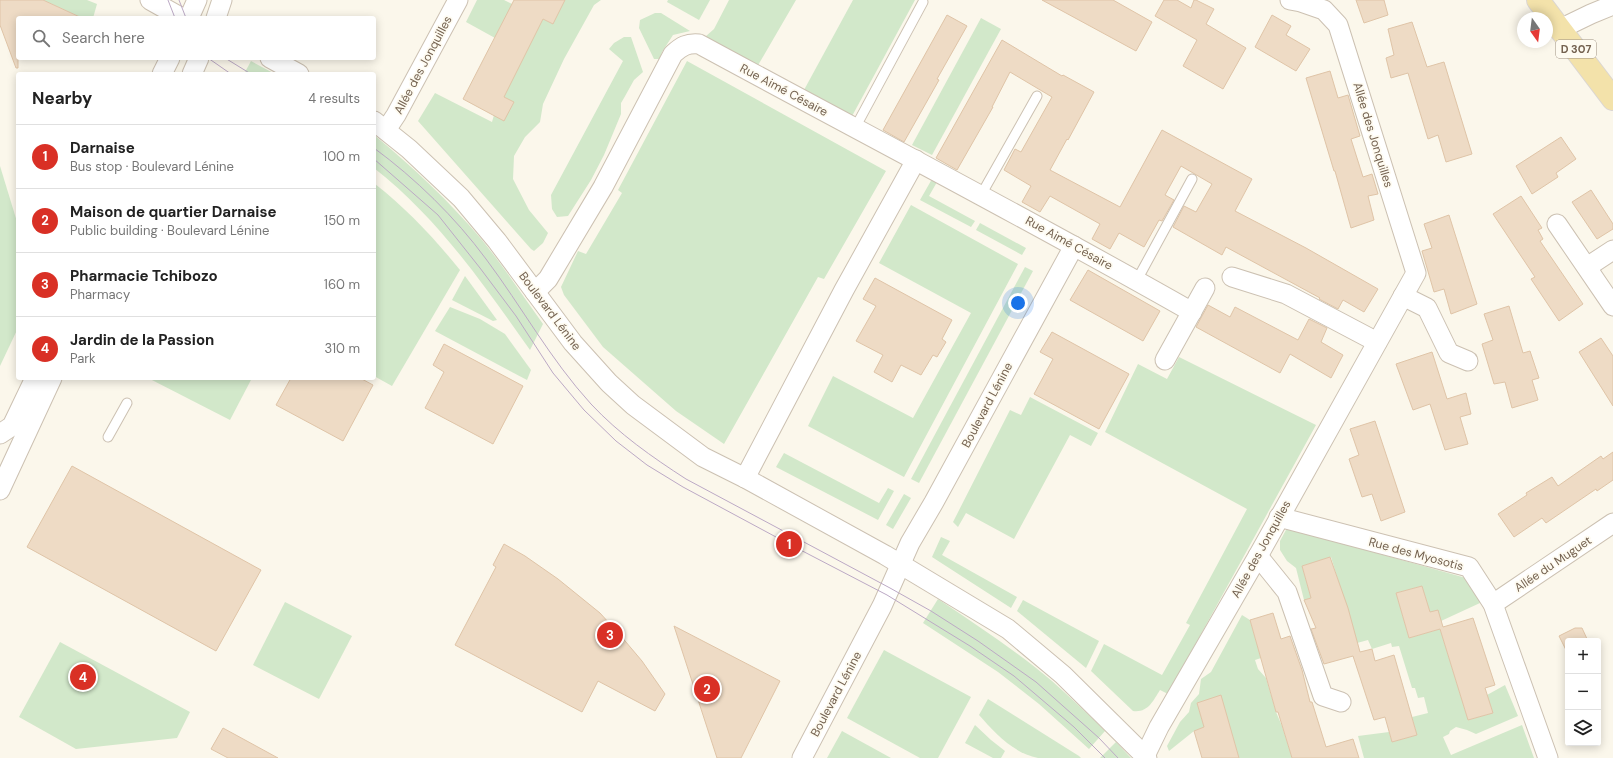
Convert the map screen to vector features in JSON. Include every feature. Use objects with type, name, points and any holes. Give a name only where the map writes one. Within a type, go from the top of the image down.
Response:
[{"type":"main road","name":"D 307","points":[[1538,0],[1613,99]]},
{"type":"street","points":[[150,0],[178,16]]},
{"type":"street","points":[[190,16],[197,0]]},
{"type":"street","points":[[217,16],[222,0]]},
{"type":"street","name":"Allée des Jonquilles","points":[[380,126],[396,115],[458,0]]},
{"type":"street","name":"Allée des Jonquilles","points":[[1146,757],[1159,727],[1258,556],[1416,273],[1338,25],[1324,10],[1290,0]]},
{"type":"street","points":[[1560,29],[1613,5]]},
{"type":"street","name":"Rue Aimé Césaire","points":[[535,292],[548,280],[603,188],[673,54],[681,47],[690,43],[699,44],[916,160],[1137,280],[1192,312]]},
{"type":"street","points":[[163,72],[169,60]]},
{"type":"street","points":[[193,72],[198,60]]},
{"type":"street","points":[[274,60],[295,72]]},
{"type":"street","name":"Boulevard Lénine","points":[[380,126],[409,149],[461,198],[497,241],[569,337],[599,372],[632,404],[703,457],[745,478],[901,565],[1008,629],[1063,675],[1146,757]]},
{"type":"street","points":[[745,478],[844,290],[916,160]]},
{"type":"street","points":[[1557,224],[1613,306]]},
{"type":"street","name":"Boulevard Lénine","points":[[802,758],[882,606],[910,543],[1074,246]]},
{"type":"street","points":[[1587,268],[1613,250]]},
{"type":"street","points":[[1232,277],[1286,294],[1377,342]]},
{"type":"street","points":[[1165,360],[1205,288]]},
{"type":"street","points":[[1403,296],[1427,308],[1449,353],[1468,361]]},
{"type":"street","points":[[0,421],[20,380]]},
{"type":"street","points":[[0,434],[12,426],[34,380]]},
{"type":"street","points":[[36,380],[44,397]]},
{"type":"street","points":[[0,490],[51,380]]},
{"type":"street","name":"Rue des Myosotis","points":[[1279,517],[1468,568],[1493,604],[1548,758]]},
{"type":"street","name":"Allée du Muguet","points":[[1493,604],[1613,523]]},
{"type":"street","points":[[1258,556],[1287,592],[1323,696],[1341,702]]},
{"type":"lane","points":[[855,128],[923,2]]},
{"type":"lane","points":[[981,195],[1037,96]]},
{"type":"lane","points":[[1137,280],[1192,179]]},
{"type":"lane","points":[[108,437],[127,403]]},
{"type":"green space","points":[[43,0],[87,0],[97,4],[94,16],[78,16]]},
{"type":"green space","points":[[477,0],[504,0],[553,24],[554,0],[601,0],[594,5],[564,59],[543,104],[540,122],[525,137],[514,156],[513,179],[529,210],[548,233],[543,243],[534,251],[418,121],[435,93],[492,122],[494,115],[513,102],[504,97],[495,38],[466,22]]},
{"type":"green space","points":[[668,0],[710,0],[699,20],[667,2]]},
{"type":"green space","points":[[729,0],[796,0],[757,67],[705,37],[714,29]]},
{"type":"green space","points":[[853,0],[915,0],[851,118],[804,90]]},
{"type":"green space","points":[[655,13],[661,13],[690,31],[673,35],[662,52],[660,59],[654,59],[639,28],[640,20]]},
{"type":"green space","points":[[981,18],[1001,29],[932,155],[912,145]]},
{"type":"green space","points":[[624,37],[631,37],[643,72],[634,80],[621,103],[621,114],[604,155],[591,180],[568,216],[557,217],[552,209],[551,195],[623,61],[609,49],[614,43]]},
{"type":"green space","points":[[251,61],[271,72],[245,72]]},
{"type":"green space","points":[[687,61],[886,171],[824,279],[818,277],[724,444],[676,411],[603,347],[564,295],[561,287],[578,251],[586,254],[622,193],[618,190]]},
{"type":"green space","points":[[376,137],[403,159],[444,198],[482,240],[506,271],[543,324],[530,350],[459,253],[440,231],[397,188],[376,170]]},
{"type":"green space","points":[[0,166],[16,218],[16,332],[0,366]]},
{"type":"green space","points":[[932,179],[937,182],[929,196],[975,221],[971,227],[920,200]]},
{"type":"green space","points":[[376,185],[420,224],[460,270],[392,386],[376,377]]},
{"type":"green space","points":[[911,205],[1018,264],[904,477],[808,426],[833,376],[913,418],[971,313],[879,263]]},
{"type":"green space","points":[[980,223],[1026,248],[1022,255],[976,230]]},
{"type":"green space","points":[[1025,267],[1033,271],[919,483],[911,479]]},
{"type":"green space","points":[[465,276],[497,320],[493,321],[452,300]]},
{"type":"green space","points":[[450,307],[480,319],[505,334],[531,370],[527,380],[435,331]]},
{"type":"green space","points":[[1179,357],[1316,425],[1168,694],[1160,690],[1150,705],[1143,710],[1133,711],[1091,671],[1104,644],[1162,675],[1190,625],[1186,623],[1247,509],[1105,432],[1138,364],[1167,379]]},
{"type":"green space","points":[[152,380],[251,380],[230,420]]},
{"type":"green space","points":[[1030,397],[1098,433],[1091,446],[1070,435],[1014,539],[966,513],[958,527],[953,522],[1010,410],[1021,415]]},
{"type":"green space","points":[[784,453],[879,503],[888,488],[894,491],[878,520],[776,467]]},
{"type":"green space","points":[[904,494],[911,498],[893,529],[886,525]]},
{"type":"green space","points":[[1287,528],[1466,578],[1480,603],[1441,621],[1430,612],[1422,586],[1396,593],[1409,638],[1440,629],[1468,720],[1493,713],[1487,695],[1505,685],[1518,716],[1476,734],[1456,727],[1450,731],[1449,734],[1443,737],[1451,755],[1522,725],[1534,758],[1364,758],[1358,736],[1389,732],[1392,742],[1417,735],[1412,717],[1428,713],[1424,697],[1418,698],[1415,688],[1412,688],[1399,646],[1392,647],[1391,643],[1372,649],[1368,640],[1357,643],[1331,557],[1302,566],[1311,598],[1304,600],[1296,568],[1287,561],[1280,550],[1280,541]]},
{"type":"green space","points":[[941,537],[950,541],[942,555],[1017,597],[1011,608],[932,557]]},
{"type":"green space","points":[[938,599],[996,638],[1052,681],[1105,731],[1089,749],[1039,704],[998,672],[923,623]]},
{"type":"green space","points":[[1023,600],[1099,641],[1086,668],[1017,611]]},
{"type":"green space","points":[[285,602],[352,636],[319,699],[253,665]]},
{"type":"green space","points":[[1242,615],[1250,620],[1261,658],[1255,660],[1258,669],[1266,678],[1292,758],[1239,758],[1221,696],[1197,703],[1204,727],[1194,731],[1169,751],[1167,746],[1180,722],[1189,712],[1191,703],[1199,694],[1201,679],[1211,672]]},
{"type":"green space","points":[[60,642],[190,712],[177,738],[76,749],[19,717]]},
{"type":"green space","points":[[884,650],[971,697],[938,758],[920,758],[847,718]]},
{"type":"green space","points":[[988,699],[1081,758],[1038,758],[1020,752],[991,729],[979,715]]},
{"type":"green space","points":[[975,725],[1005,751],[1001,758],[993,758],[965,743]]},
{"type":"green space","points":[[842,731],[891,758],[827,758]]},
{"type":"green space","points":[[1116,742],[1131,758],[1100,758]]},
{"type":"building","points":[[0,0],[43,0],[78,16],[16,16],[16,60],[18,60],[18,68],[16,68],[0,25]]},
{"type":"building","points":[[514,0],[565,0],[553,24],[543,19],[504,97],[514,102],[504,121],[463,99]]},
{"type":"building","points":[[1042,0],[1113,0],[1152,22],[1136,51]]},
{"type":"building","points":[[1164,0],[1177,0],[1191,8],[1194,0],[1196,0],[1214,9],[1206,24],[1246,48],[1223,89],[1183,66],[1197,40],[1155,16]]},
{"type":"building","points":[[1356,0],[1384,0],[1388,15],[1364,23]]},
{"type":"building","points":[[947,15],[967,26],[904,142],[883,130]]},
{"type":"building","points":[[1272,15],[1291,26],[1286,35],[1310,49],[1296,71],[1255,47]]},
{"type":"building","points":[[1412,22],[1427,67],[1444,62],[1472,154],[1446,162],[1438,135],[1428,139],[1408,73],[1391,78],[1386,58],[1394,55],[1388,29]]},
{"type":"building","points":[[1002,40],[1062,76],[1063,75],[1094,92],[1050,170],[1120,207],[1162,130],[1252,179],[1235,211],[1306,248],[1378,289],[1364,312],[1343,300],[1338,309],[1226,247],[1222,255],[1173,227],[1184,206],[1196,212],[1212,184],[1181,166],[1165,195],[1174,200],[1162,221],[1159,220],[1144,247],[1119,233],[1110,249],[1092,239],[1100,224],[1050,196],[1040,212],[1022,202],[1031,186],[1004,170],[1015,149],[1021,152],[1052,97],[1010,72],[993,107],[957,170],[936,158]]},
{"type":"building","points":[[1330,71],[1338,98],[1348,95],[1360,136],[1351,139],[1363,177],[1372,174],[1378,194],[1368,196],[1374,220],[1351,228],[1306,78]]},
{"type":"building","points":[[1561,137],[1576,159],[1556,173],[1558,177],[1532,194],[1516,166]]},
{"type":"building","points":[[1591,190],[1613,224],[1613,229],[1597,239],[1572,202]]},
{"type":"building","points":[[1521,196],[1542,228],[1538,230],[1543,239],[1540,241],[1583,304],[1559,321],[1531,279],[1535,277],[1493,214]]},
{"type":"building","points":[[1449,215],[1477,304],[1451,314],[1444,289],[1434,292],[1422,251],[1432,248],[1424,224]]},
{"type":"building","points":[[1088,270],[1160,311],[1143,341],[1070,300]]},
{"type":"building","points":[[875,278],[952,320],[942,339],[946,342],[937,357],[933,355],[921,375],[901,365],[892,382],[874,372],[883,355],[856,341],[876,306],[863,299]]},
{"type":"building","points":[[1208,305],[1230,317],[1235,307],[1298,340],[1309,319],[1327,328],[1321,342],[1343,355],[1331,378],[1290,354],[1280,373],[1196,327]]},
{"type":"building","points":[[1509,306],[1523,353],[1530,351],[1539,378],[1532,380],[1538,400],[1512,408],[1505,382],[1494,384],[1482,344],[1493,340],[1484,314]]},
{"type":"building","points":[[1052,332],[1129,374],[1099,429],[1034,394],[1053,359],[1040,352]]},
{"type":"building","points":[[1601,338],[1613,356],[1613,406],[1579,352]]},
{"type":"building","points":[[444,344],[523,386],[493,444],[425,408],[444,372],[433,365]]},
{"type":"building","points":[[1432,352],[1447,399],[1466,393],[1471,414],[1460,417],[1468,444],[1445,450],[1430,404],[1413,410],[1396,364]]},
{"type":"building","points":[[290,380],[364,380],[373,385],[343,441],[276,405]]},
{"type":"building","points":[[1375,421],[1405,512],[1381,521],[1372,494],[1362,497],[1349,459],[1359,455],[1350,429]]},
{"type":"building","points":[[1613,452],[1613,480],[1597,491],[1596,489],[1546,523],[1542,518],[1514,537],[1498,514],[1527,495],[1526,493],[1552,477],[1558,486],[1601,456],[1603,459]]},
{"type":"building","points":[[72,466],[261,570],[216,651],[27,547]]},
{"type":"building","points":[[504,544],[525,556],[558,579],[600,613],[620,635],[642,661],[665,694],[655,711],[598,681],[582,712],[455,645],[496,567],[493,565]]},
{"type":"building","points":[[1330,557],[1348,608],[1360,652],[1372,649],[1375,661],[1394,655],[1417,735],[1392,742],[1385,717],[1374,720],[1353,656],[1324,664],[1311,629],[1316,628],[1304,600],[1311,598],[1302,566]]},
{"type":"building","points":[[1422,586],[1430,612],[1438,610],[1443,627],[1473,618],[1495,685],[1485,688],[1493,713],[1468,720],[1440,629],[1409,638],[1396,593]]},
{"type":"building","points":[[1273,613],[1281,639],[1290,636],[1302,670],[1310,702],[1312,702],[1326,747],[1353,739],[1359,758],[1292,758],[1278,712],[1276,712],[1250,620]]},
{"type":"building","points":[[674,626],[780,681],[741,758],[717,758]]},
{"type":"building","points":[[1575,628],[1582,628],[1587,638],[1565,638],[1565,648],[1559,636]]},
{"type":"building","points":[[1221,695],[1239,758],[1202,758],[1194,731],[1204,727],[1197,703]]},
{"type":"building","points":[[223,728],[278,758],[228,758],[211,749]]},
{"type":"tram line","points":[[168,0],[174,16]]},
{"type":"tram line","points":[[179,0],[185,16]]},
{"type":"tram line","points":[[211,60],[228,72]]},
{"type":"tram line","points":[[228,60],[248,72]]},
{"type":"tram line","points":[[376,150],[420,186],[461,228],[486,259],[549,351],[576,387],[591,404],[624,435],[648,454],[686,479],[890,588],[931,611],[978,641],[1036,682],[1099,738],[1118,758]]},
{"type":"tram line","points":[[376,161],[438,215],[516,316],[553,373],[584,410],[616,441],[647,465],[683,487],[887,595],[970,646],[1014,676],[1074,727],[1105,758]]},
{"type":"place","name":"Darnaise","points":[[789,544]]},
{"type":"place","name":"Pharmacie Tchibozo","points":[[610,635]]},
{"type":"place","name":"Jardin de la Passion","points":[[83,677]]},
{"type":"place","name":"Maison de quartier Darnaise","points":[[707,689]]}]
